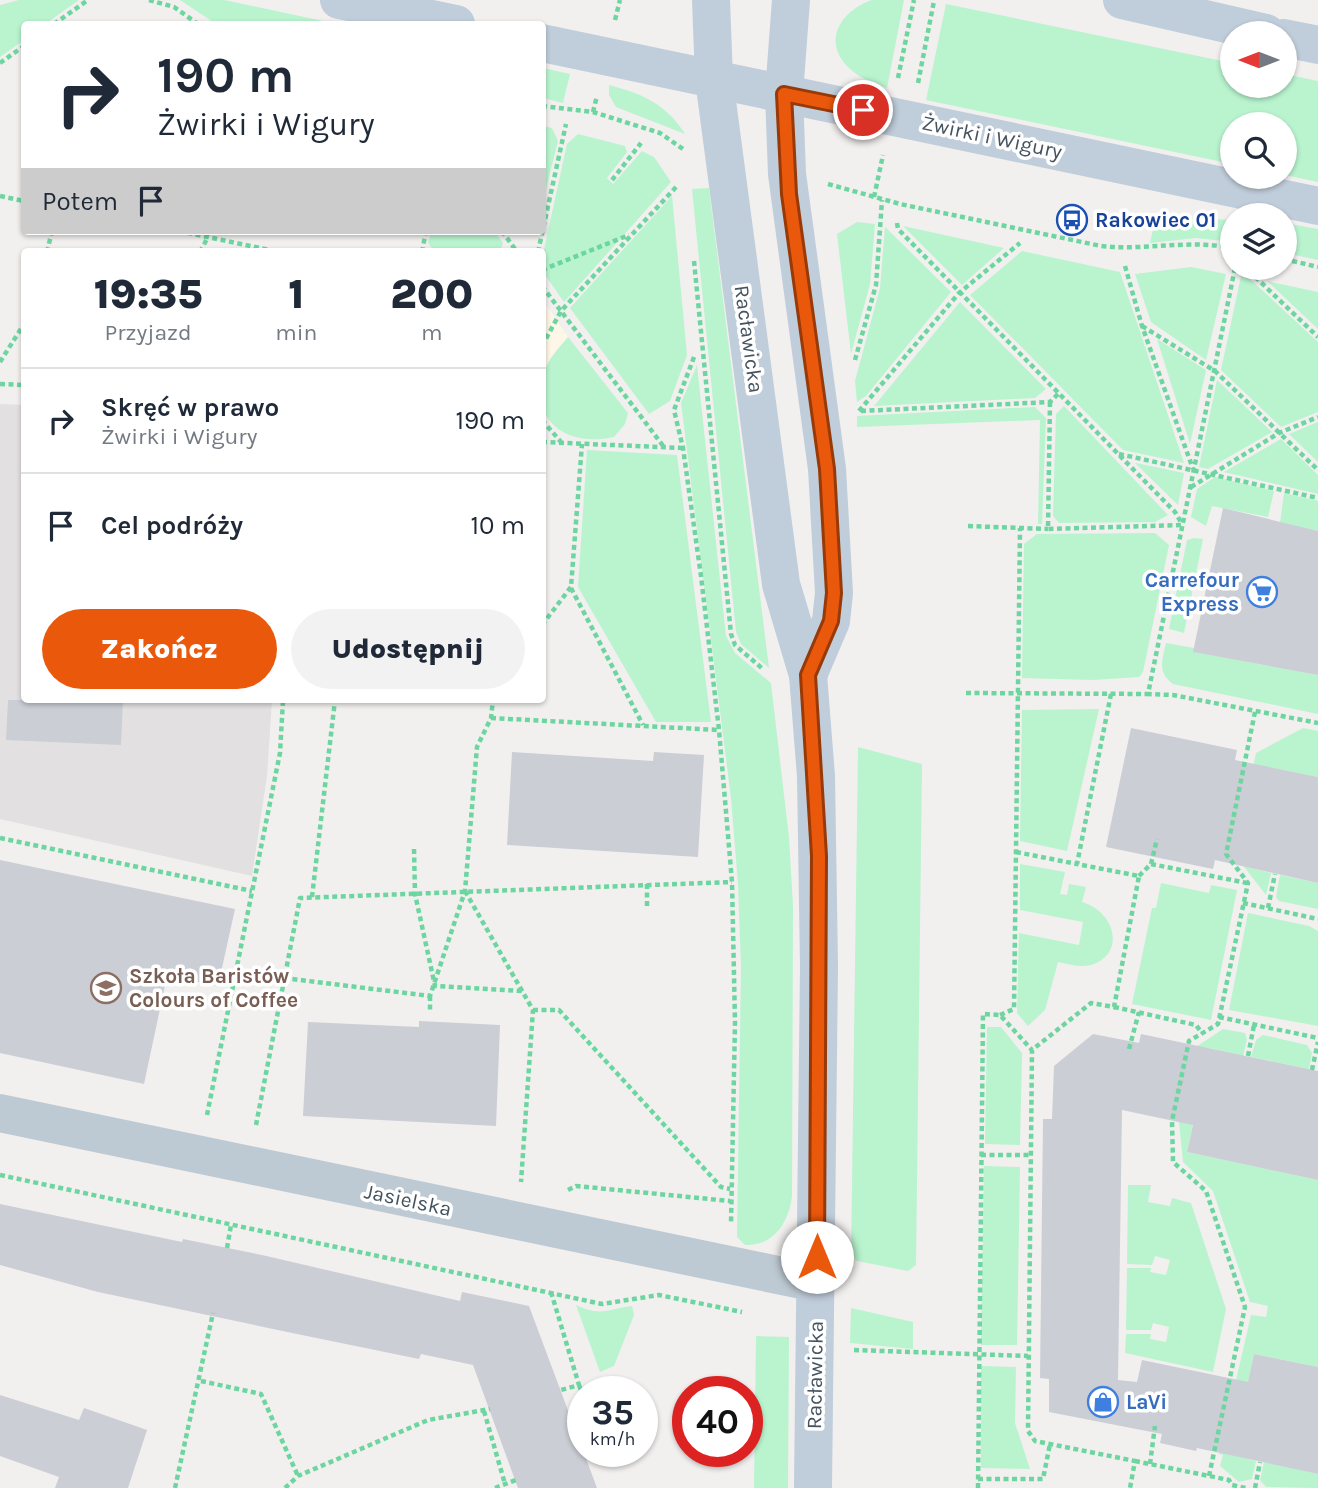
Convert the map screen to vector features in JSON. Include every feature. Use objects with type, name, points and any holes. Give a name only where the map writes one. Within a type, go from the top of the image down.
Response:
[{"type":"street","points":[[339,0],[441,21]]},
{"type":"street","name":"Racławicka","points":[[711,0],[714,79],[781,584],[808,675],[819,856],[813,1488]]},
{"type":"street","name":"Racławicka","points":[[791,0],[784,94],[789,194],[827,469],[834,593],[831,621],[808,675]]},
{"type":"street","points":[[1122,0],[1220,22]]},
{"type":"street","points":[[1297,41],[1318,45]]},
{"type":"street","name":"Żwirki i Wigury","points":[[546,44],[1318,206]]},
{"type":"street","name":"Jasielska","points":[[0,1113],[816,1283]]},
{"type":"path","points":[[58,21],[88,0]]},
{"type":"path","points":[[149,0],[174,7],[194,21]]},
{"type":"path","points":[[897,80],[914,0]]},
{"type":"path","points":[[918,86],[934,1]]},
{"type":"path","points":[[0,63],[21,48]]},
{"type":"path","points":[[546,106],[593,112],[660,133],[683,148],[693,151]]},
{"type":"path","points":[[546,215],[566,124]]},
{"type":"path","points":[[612,180],[641,143]]},
{"type":"path","points":[[683,148],[684,160]]},
{"type":"path","points":[[874,197],[883,156]]},
{"type":"path","points":[[827,184],[882,200],[1101,246],[1127,249],[1204,244],[1220,246]]},
{"type":"path","points":[[546,339],[561,311],[677,186]]},
{"type":"path","points":[[0,196],[21,200]]},
{"type":"path","points":[[853,368],[876,285],[882,200]]},
{"type":"path","points":[[898,223],[898,229],[959,293],[1175,512],[1182,526]]},
{"type":"path","points":[[546,268],[634,233]]},
{"type":"path","points":[[198,235],[260,248]]},
{"type":"path","points":[[202,248],[208,237]]},
{"type":"path","points":[[859,411],[959,293],[1020,243]]},
{"type":"path","points":[[693,251],[732,640],[739,650],[766,672],[808,675]]},
{"type":"path","points":[[1297,263],[1318,267]]},
{"type":"path","points":[[1125,266],[1142,326],[1194,470]]},
{"type":"path","points":[[1148,694],[1233,280]]},
{"type":"path","points":[[1258,280],[1318,337]]},
{"type":"path","points":[[546,291],[664,447]]},
{"type":"path","points":[[1142,326],[1215,371],[1318,470]]},
{"type":"path","points":[[0,362],[21,329]]},
{"type":"path","points":[[566,1191],[576,1186],[730,1201],[734,1023],[732,883],[719,730],[683,448],[674,410],[694,357]]},
{"type":"path","points":[[0,384],[21,385]]},
{"type":"path","points":[[851,412],[1050,402],[1059,393]]},
{"type":"path","points":[[1048,529],[1050,402]]},
{"type":"path","points":[[1190,488],[1279,433],[1318,417]]},
{"type":"path","points":[[546,425],[561,443]]},
{"type":"path","points":[[546,442],[683,448]]},
{"type":"path","points":[[582,444],[571,587],[644,726]]},
{"type":"path","points":[[1118,454],[1318,498]]},
{"type":"path","points":[[968,526],[1048,529],[1182,526]]},
{"type":"path","points":[[978,1488],[984,1014],[1000,1015],[1014,1009],[1020,528]]},
{"type":"path","points":[[546,620],[571,587]]},
{"type":"path","points":[[966,693],[1173,695],[1318,723]]},
{"type":"path","points":[[1077,864],[1111,694]]},
{"type":"path","points":[[205,1124],[280,753],[283,703]]},
{"type":"path","points":[[312,898],[334,703]]},
{"type":"path","points":[[430,1012],[430,996],[465,891],[477,747],[491,718],[493,703]]},
{"type":"path","points":[[1248,883],[1226,854],[1255,712]]},
{"type":"path","points":[[491,718],[719,730]]},
{"type":"path","points":[[0,838],[252,891]]},
{"type":"path","points":[[1114,1007],[1139,876],[1151,864],[1157,839]]},
{"type":"path","points":[[414,849],[415,894],[435,986]]},
{"type":"path","points":[[1016,852],[1139,876]]},
{"type":"path","points":[[1151,864],[1248,883]]},
{"type":"path","points":[[1268,908],[1275,874]]},
{"type":"path","points":[[254,1137],[300,898],[732,883]]},
{"type":"path","points":[[1209,1476],[1245,1307],[1206,1191],[1173,1162],[1172,1121],[1189,1041],[1218,1024],[1248,883]]},
{"type":"path","points":[[646,884],[647,906]]},
{"type":"path","points":[[465,891],[533,1010],[521,1186],[508,1184]]},
{"type":"path","points":[[1243,903],[1318,919]]},
{"type":"path","points":[[284,978],[430,996]]},
{"type":"path","points":[[435,986],[522,991]]},
{"type":"path","points":[[1032,1050],[1091,1003],[1196,1024],[1202,1033]]},
{"type":"path","points":[[533,1010],[559,1010],[721,1187],[730,1189]]},
{"type":"path","points":[[1129,1049],[1139,1012]]},
{"type":"path","points":[[1000,1015],[1032,1050],[1028,1432],[1035,1441],[1229,1480],[1232,1487],[1246,1488]]},
{"type":"path","points":[[1219,1017],[1318,1040],[1312,1070]]},
{"type":"path","points":[[1248,1056],[1254,1024]]},
{"type":"path","points":[[981,1155],[1031,1155]]},
{"type":"path","points":[[0,1175],[602,1304],[659,1295],[742,1312]]},
{"type":"path","points":[[227,1248],[231,1224]]},
{"type":"path","points":[[550,1292],[576,1376]]},
{"type":"path","points":[[175,1488],[201,1381],[214,1313]]},
{"type":"path","points":[[843,1349],[1028,1356]]},
{"type":"path","points":[[201,1381],[261,1394],[298,1476]]},
{"type":"path","points":[[561,1390],[567,1388]]},
{"type":"path","points":[[285,1488],[298,1476],[428,1420],[487,1410],[505,1484]]},
{"type":"path","points":[[1150,1464],[1155,1426]]},
{"type":"path","points":[[978,1479],[1043,1479],[1050,1444]]},
{"type":"path","points":[[1130,1488],[1136,1461]]},
{"type":"path","points":[[1255,1488],[1260,1462]]},
{"type":"path","points":[[495,1488],[516,1480]]},
{"type":"shaded area","points":[[546,304],[568,337],[551,357],[546,376]]},
{"type":"shaded area","points":[[0,404],[21,405],[21,703],[272,703],[267,776],[252,876],[0,819]]},
{"type":"green space","points":[[19,0],[79,0],[49,21],[21,21],[21,42],[0,57],[0,5]]},
{"type":"green space","points":[[180,0],[224,0],[323,21],[212,21]]},
{"type":"green space","points":[[872,0],[904,0],[887,88],[852,71],[840,57],[836,47],[836,37],[844,18]]},
{"type":"green space","points":[[946,4],[1220,61],[1220,98],[1297,98],[1297,77],[1318,81],[1318,182],[1297,178],[1297,112],[1220,112],[1220,161],[926,100]]},
{"type":"green space","points":[[546,69],[570,74],[563,103],[546,99]]},
{"type":"green space","points":[[609,85],[633,92],[653,102],[670,115],[685,134],[616,107],[609,95]]},
{"type":"green space","points":[[546,127],[552,128],[558,141],[546,189]]},
{"type":"green space","points":[[578,134],[625,146],[627,152],[607,178],[613,184],[642,151],[654,157],[671,182],[564,302],[546,276],[544,248],[567,144]]},
{"type":"green space","points":[[709,188],[769,668],[741,644],[736,632],[692,189]]},
{"type":"green space","points":[[672,196],[687,355],[670,401],[649,414],[570,308]]},
{"type":"green space","points":[[1156,216],[1220,219],[1220,241],[1196,238],[1150,243]]},
{"type":"green space","points":[[857,222],[875,224],[870,284],[851,354],[837,234]]},
{"type":"green space","points":[[1297,225],[1318,229],[1318,260],[1297,256]]},
{"type":"green space","points":[[903,226],[1004,248],[962,285]]},
{"type":"green space","points":[[885,227],[951,292],[866,396],[857,402],[855,381],[880,288]]},
{"type":"green space","points":[[430,235],[497,235],[503,243],[501,248],[432,248],[428,243]]},
{"type":"green space","points":[[1022,251],[1120,272],[1184,463],[1123,450],[970,295]]},
{"type":"green space","points":[[1191,267],[1220,273],[1220,280],[1225,280],[1206,360],[1151,322],[1135,274]]},
{"type":"green space","points":[[1240,280],[1251,280],[1318,342],[1318,412],[1281,427],[1221,370]]},
{"type":"green space","points":[[1267,281],[1318,292],[1318,329]]},
{"type":"green space","points":[[960,302],[1046,389],[1035,398],[874,406]]},
{"type":"green space","points":[[568,337],[628,413],[625,424],[614,437],[597,439],[568,435],[548,418],[546,368]]},
{"type":"green space","points":[[1157,339],[1206,370],[1190,444]]},
{"type":"green space","points":[[697,365],[726,636],[735,653],[771,683],[789,838],[793,906],[792,1196],[787,1215],[778,1231],[764,1241],[745,1245],[737,1237],[741,967],[738,884],[731,798],[681,403]]},
{"type":"green space","points":[[1217,380],[1272,432],[1208,469],[1199,467]]},
{"type":"green space","points":[[1064,406],[1168,515],[1155,522],[1059,523],[1053,516],[1056,414]]},
{"type":"green space","points":[[1035,407],[1046,418],[1042,524],[1038,524],[1040,420],[857,427],[857,416]]},
{"type":"green space","points":[[1318,422],[1318,462],[1289,434]]},
{"type":"green space","points":[[1281,439],[1318,475],[1318,494],[1224,472]]},
{"type":"green space","points":[[587,450],[677,455],[711,722],[656,722],[578,587]]},
{"type":"green space","points":[[1135,463],[1184,473],[1178,505]]},
{"type":"green space","points":[[1215,477],[1274,491],[1268,517],[1212,506],[1206,526],[1191,517],[1197,489]]},
{"type":"green space","points":[[1284,493],[1318,501],[1318,531],[1280,523]]},
{"type":"green space","points":[[1155,533],[1169,545],[1143,672],[1139,677],[1093,680],[1022,678],[1024,544],[1037,534]]},
{"type":"green space","points":[[1203,539],[1184,633],[1169,629],[1187,540]]},
{"type":"green space","points":[[1166,643],[1194,648],[1194,652],[1318,675],[1318,714],[1173,684],[1163,670]]},
{"type":"green space","points":[[1099,709],[1067,851],[1020,841],[1022,710]]},
{"type":"green space","points":[[1303,728],[1318,731],[1318,777],[1268,767],[1247,867],[1271,873],[1266,895],[1234,854],[1256,753]]},
{"type":"green space","points":[[858,747],[922,764],[916,1265],[908,1271],[857,1261],[851,1256]]},
{"type":"green space","points":[[1020,864],[1065,872],[1060,894],[1067,895],[1069,884],[1086,887],[1082,902],[1103,915],[1112,933],[1109,952],[1102,960],[1083,966],[1058,962],[1045,1010],[1028,1026],[1017,1013],[1019,933],[1079,945],[1083,922],[1020,910]]},
{"type":"green space","points":[[1280,875],[1318,883],[1318,909],[1279,901],[1276,897]]},
{"type":"green space","points":[[1161,883],[1209,893],[1211,885],[1237,890],[1211,1020],[1132,1004],[1152,908],[1156,908]]},
{"type":"green space","points":[[1248,913],[1309,926],[1318,931],[1318,1026],[1229,1010]]},
{"type":"green space","points":[[987,1027],[1001,1027],[1022,1053],[1020,1145],[985,1144]]},
{"type":"green space","points":[[1223,1029],[1245,1033],[1247,1039],[1243,1056],[1209,1048],[1187,1152],[1318,1180],[1318,1367],[1254,1354],[1233,1455],[1256,1461],[1252,1479],[1239,1482],[1220,1466],[1223,1455],[1219,1454],[1251,1315],[1266,1317],[1268,1306],[1250,1302],[1213,1191],[1183,1162],[1179,1122],[1196,1047]]},
{"type":"green space","points":[[1263,1035],[1307,1045],[1312,1053],[1309,1069],[1251,1057],[1256,1040]]},
{"type":"green space","points":[[984,1166],[1020,1167],[1017,1345],[981,1345]]},
{"type":"green space","points":[[1128,1185],[1151,1185],[1148,1202],[1170,1206],[1172,1198],[1191,1203],[1226,1309],[1213,1372],[1125,1353],[1126,1334],[1151,1334],[1150,1339],[1166,1342],[1169,1327],[1153,1323],[1151,1330],[1126,1330],[1127,1268],[1151,1268],[1150,1272],[1166,1275],[1170,1260],[1155,1256],[1152,1265],[1127,1264]]},
{"type":"green space","points":[[576,1305],[592,1311],[632,1306],[634,1315],[614,1366],[600,1372]]},
{"type":"green space","points":[[851,1308],[913,1322],[913,1349],[850,1343]]},
{"type":"green space","points":[[756,1336],[789,1337],[788,1488],[754,1488],[754,1467],[763,1467],[763,1376],[755,1376]]},
{"type":"green space","points":[[981,1366],[1016,1367],[1015,1423],[1030,1469],[981,1468]]},
{"type":"green space","points":[[1264,1462],[1318,1474],[1318,1488],[1266,1487],[1260,1480]]},
{"type":"building","name":"Carrefour Express","points":[[1223,508],[1318,531],[1318,675],[1193,652]]},
{"type":"building","points":[[8,700],[21,700],[21,703],[123,703],[121,745],[6,740]]},
{"type":"building","points":[[1131,728],[1237,750],[1235,760],[1318,777],[1318,883],[1215,860],[1213,869],[1106,847]]},
{"type":"building","points":[[512,752],[653,761],[654,752],[704,755],[698,857],[507,845]]},
{"type":"building","points":[[0,860],[235,909],[218,986],[167,976],[144,1084],[0,1053]]},
{"type":"building","points":[[419,1021],[500,1025],[496,1126],[303,1116],[308,1022],[419,1027]]},
{"type":"building","points":[[1093,1034],[1139,1043],[1141,1034],[1318,1071],[1318,1180],[1187,1152],[1193,1125],[1122,1110],[1118,1380],[1137,1382],[1142,1360],[1248,1382],[1254,1354],[1318,1367],[1318,1474],[1197,1448],[1196,1451],[1160,1443],[1162,1434],[1049,1412],[1049,1379],[1040,1378],[1043,1119],[1052,1119],[1054,1066]]},
{"type":"building","points":[[0,1204],[182,1242],[183,1239],[262,1255],[460,1301],[462,1292],[529,1306],[567,1408],[567,1467],[589,1467],[597,1488],[518,1488],[473,1365],[421,1354],[419,1359],[98,1292],[0,1265]]},
{"type":"building","points":[[0,1395],[79,1420],[84,1408],[147,1430],[128,1488],[55,1488],[59,1477],[0,1456]]},
{"type":"place","name":"Rakowiec 01","points":[[1072,220]]},
{"type":"place","name":"Carrefour Express","points":[[1262,592]]},
{"type":"place","name":"Szkoła Baristów Colours of Coffee","points":[[106,988]]},
{"type":"place","name":"LaVi","points":[[1103,1402]]},
{"type":"route","points":[[817,1257],[819,856],[808,675],[827,636],[834,593],[827,469],[789,194],[784,94],[863,110]]}]
